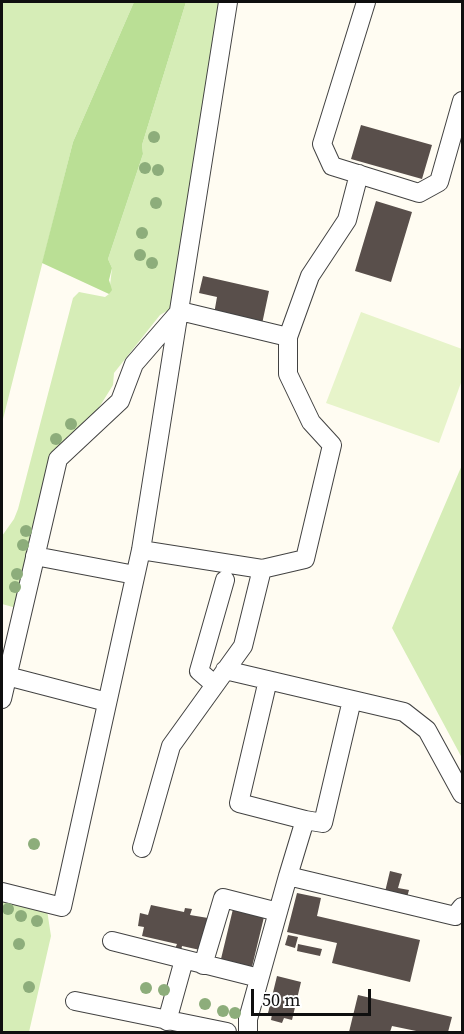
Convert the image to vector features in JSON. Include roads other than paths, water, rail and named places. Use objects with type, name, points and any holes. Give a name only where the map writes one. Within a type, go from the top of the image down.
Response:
[{"type":"lane","points":[[2,892],[62,907],[141,550],[228,2]]},
{"type":"lane","points":[[366,2],[322,144],[332,166],[419,193],[439,182],[462,101]]},
{"type":"lane","points":[[141,550],[261,569],[305,559],[332,445],[311,422],[288,374],[288,337],[310,276],[347,220],[359,174]]},
{"type":"lane","points":[[180,312],[288,337]]},
{"type":"lane","points":[[2,699],[58,459],[120,401],[134,364],[180,312]]},
{"type":"lane","points":[[35,556],[135,575]]},
{"type":"lane","points":[[142,848],[171,746],[243,646],[261,569]]},
{"type":"lane","points":[[225,580],[199,671],[220,677],[268,680],[404,712],[427,730],[462,794]]},
{"type":"lane","points":[[7,676],[107,702]]},
{"type":"lane","points":[[268,680],[238,803],[305,820],[323,823],[352,700]]},
{"type":"lane","points":[[248,1032],[248,1019],[259,978],[305,820]]},
{"type":"lane","points":[[288,876],[455,916],[462,907]]},
{"type":"lane","points":[[203,965],[223,898],[278,912]]},
{"type":"lane","points":[[112,941],[259,978]]},
{"type":"lane","points":[[167,1021],[184,960]]},
{"type":"lane","points":[[75,1001],[167,1021],[197,1030],[226,1032]]}]
